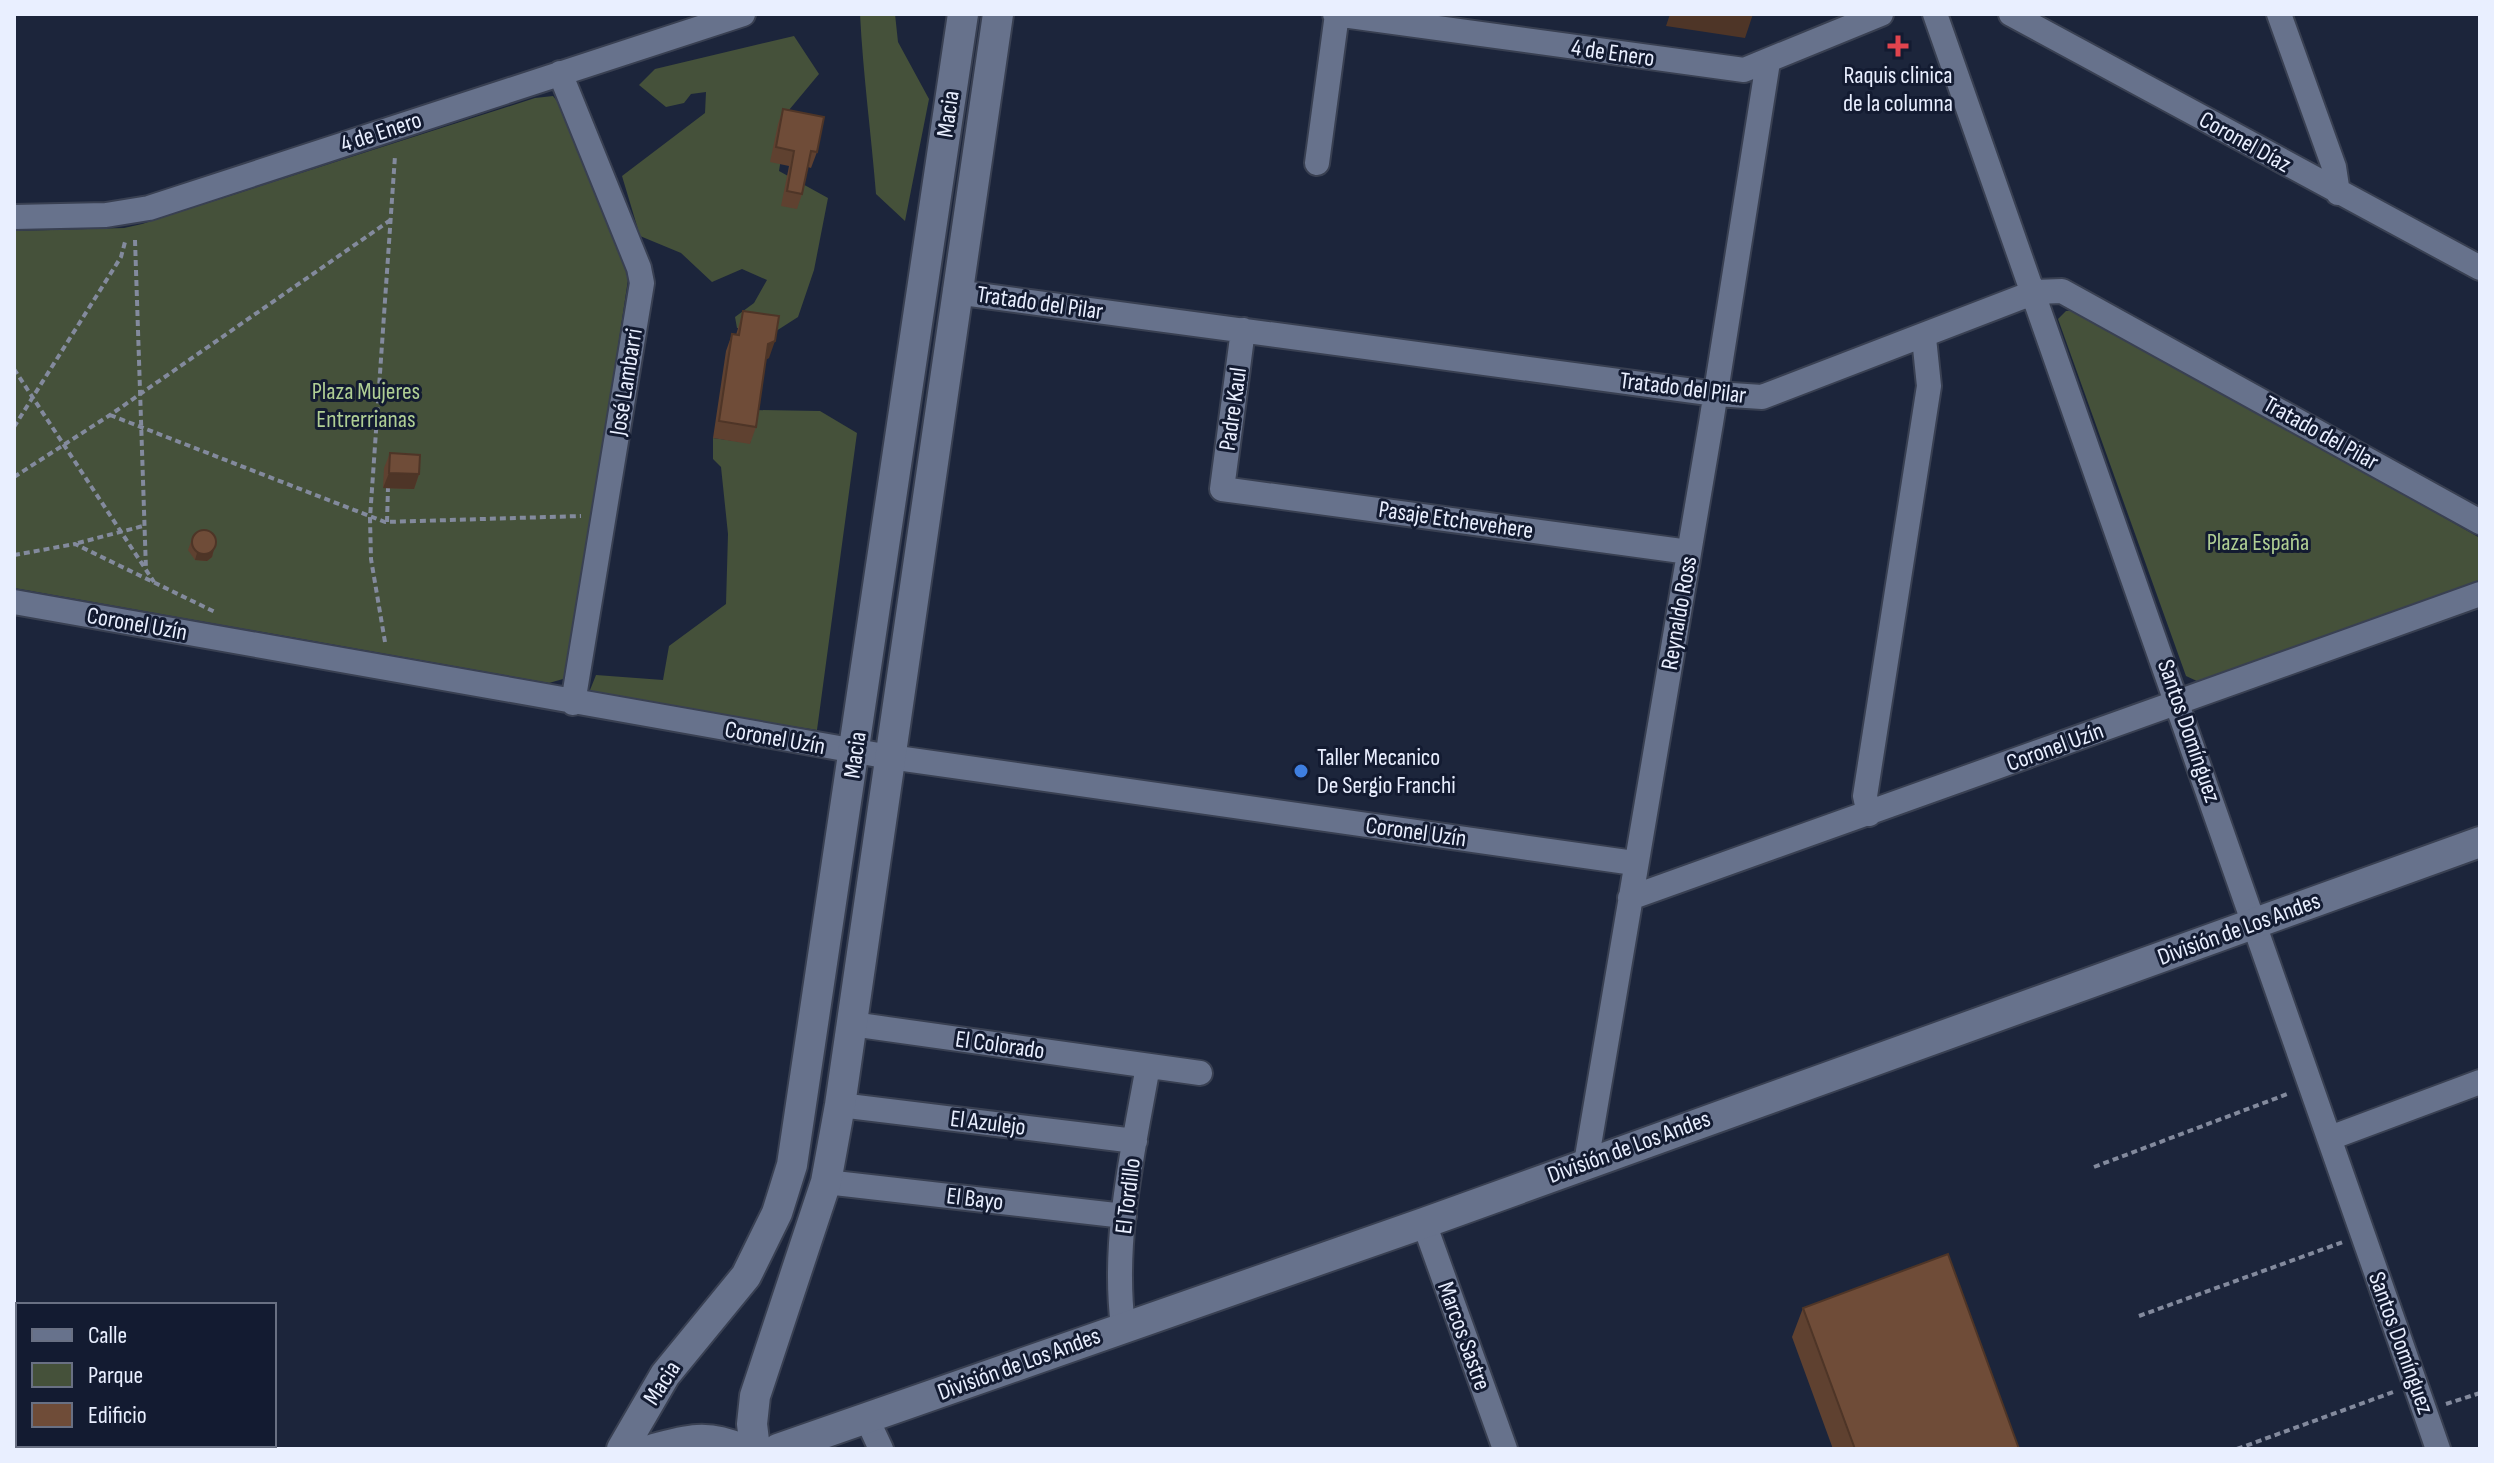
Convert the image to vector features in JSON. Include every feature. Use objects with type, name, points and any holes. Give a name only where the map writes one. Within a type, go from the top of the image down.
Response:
[{"type":"street","name":"4 de Enero","points":[[14,217],[106,215],[149,208],[743,14]]},
{"type":"street","name":"Macia","points":[[622,1449],[665,1375],[746,1276],[784,1195],[792,1165],[856,752],[963,14]]},
{"type":"street","name":"Macia","points":[[755,1449],[752,1424],[755,1396],[826,1182],[840,1105],[955,292],[998,14]]},
{"type":"street","name":"4 de Enero","points":[[1336,14],[1744,70],[1881,14]]},
{"type":"street","points":[[1317,163],[1336,14]]},
{"type":"street","name":"Santos Domínguez","points":[[1935,14],[2179,702],[2438,1449]]},
{"type":"street","name":"Coronel Díaz","points":[[2011,14],[2480,268]]},
{"type":"street","points":[[2279,14],[2334,167],[2338,193]]},
{"type":"street","name":"Reynaldo Ross","points":[[1586,1163],[1634,863],[1716,394],[1768,62]]},
{"type":"street","name":"José Lambarri","points":[[560,73],[639,268],[642,283],[573,703]]},
{"type":"street","name":"Tratado del Pilar","points":[[955,292],[1716,394],[1762,397],[2047,289],[2076,296],[2480,522]]},
{"type":"street","name":"Padre Kaul","points":[[1222,489],[1243,330]]},
{"type":"street","points":[[1869,814],[1865,796],[1929,386],[1924,338]]},
{"type":"street","name":"Pasaje Etchevehere","points":[[1222,489],[1689,552]]},
{"type":"street","name":"Coronel Uzín","points":[[1630,898],[2480,594]]},
{"type":"street","name":"Coronel Uzín","points":[[14,602],[856,752],[1634,863]]},
{"type":"street","name":"División de Los Andes","points":[[778,1449],[1424,1223],[2480,842]]},
{"type":"street","name":"El Colorado","points":[[852,1024],[1200,1073]]},
{"type":"street","name":"El Tordillo","points":[[1123,1326],[1119,1291],[1124,1216],[1148,1066]]},
{"type":"street","points":[[2330,1138],[2480,1082]]},
{"type":"street","name":"El Azulejo","points":[[840,1105],[1135,1141]]},
{"type":"street","name":"El Bayo","points":[[826,1182],[1124,1216]]},
{"type":"street","name":"Marcos Sastre","points":[[1424,1223],[1505,1449]]},
{"type":"street","points":[[867,1419],[881,1449]]},
{"type":"street","points":[[654,1449],[701,1438],[722,1441],[740,1449]]},
{"type":"path","points":[[385,642],[371,559],[370,518],[395,156]]},
{"type":"path","points":[[14,477],[110,415],[392,219]]},
{"type":"path","points":[[135,240],[146,570]]},
{"type":"path","points":[[14,427],[121,257],[125,242]]},
{"type":"path","points":[[14,369],[154,582]]},
{"type":"path","points":[[110,415],[387,522],[583,516]]},
{"type":"path","points":[[387,522],[388,488]]},
{"type":"path","points":[[14,555],[75,544],[144,526]]},
{"type":"path","points":[[75,544],[217,613]]},
{"type":"path","points":[[2094,1167],[2311,1085]]},
{"type":"path","points":[[2139,1316],[2362,1235]]},
{"type":"path","points":[[2237,1449],[2415,1384]]},
{"type":"path","points":[[2425,1412],[2480,1393]]},
{"type":"green space","points":[[860,14],[895,14],[898,42],[929,99],[905,221],[876,194]]},
{"type":"green space","points":[[794,36],[819,74],[789,110],[779,171],[828,198],[814,270],[798,317],[773,333],[737,328],[735,317],[754,303],[767,280],[742,269],[712,282],[681,253],[640,236],[622,176],[705,113],[706,92],[691,94],[684,103],[666,107],[639,85],[655,69]]},
{"type":"green space","name":"Plaza Mujeres Entrerrianas","points":[[553,96],[565,111],[629,273],[570,666],[563,679],[549,683],[14,588],[14,231],[124,228],[142,224],[535,98]]},
{"type":"green space","name":"Plaza España","points":[[2078,310],[2480,538],[2480,586],[2199,682],[2186,676],[2058,319],[2066,311]]},
{"type":"green space","points":[[755,410],[820,411],[857,433],[817,730],[588,695],[596,675],[663,680],[669,646],[726,604],[728,534],[721,467],[713,459],[713,438],[750,443]]},
{"type":"building","points":[[783,109],[824,117],[817,152],[811,151],[802,194],[787,191],[794,151],[776,147]]},
{"type":"building","points":[[743,311],[779,316],[775,341],[768,344],[756,427],[719,421],[732,334],[739,335]]},
{"type":"building","points":[[390,453],[420,455],[419,474],[389,473]]},
{"type":"building","points":[[204,530],[215,537],[216,542],[209,553],[204,554],[193,547],[192,542],[199,531]]},
{"type":"building","points":[[1948,1254],[2019,1449],[1855,1449],[1803,1308]]},
{"type":"place","name":"Raquis clinica de la columna","points":[[1898,46]]},
{"type":"place","name":"Taller Mecanico De Sergio Franchi","points":[[1301,771]]}]
